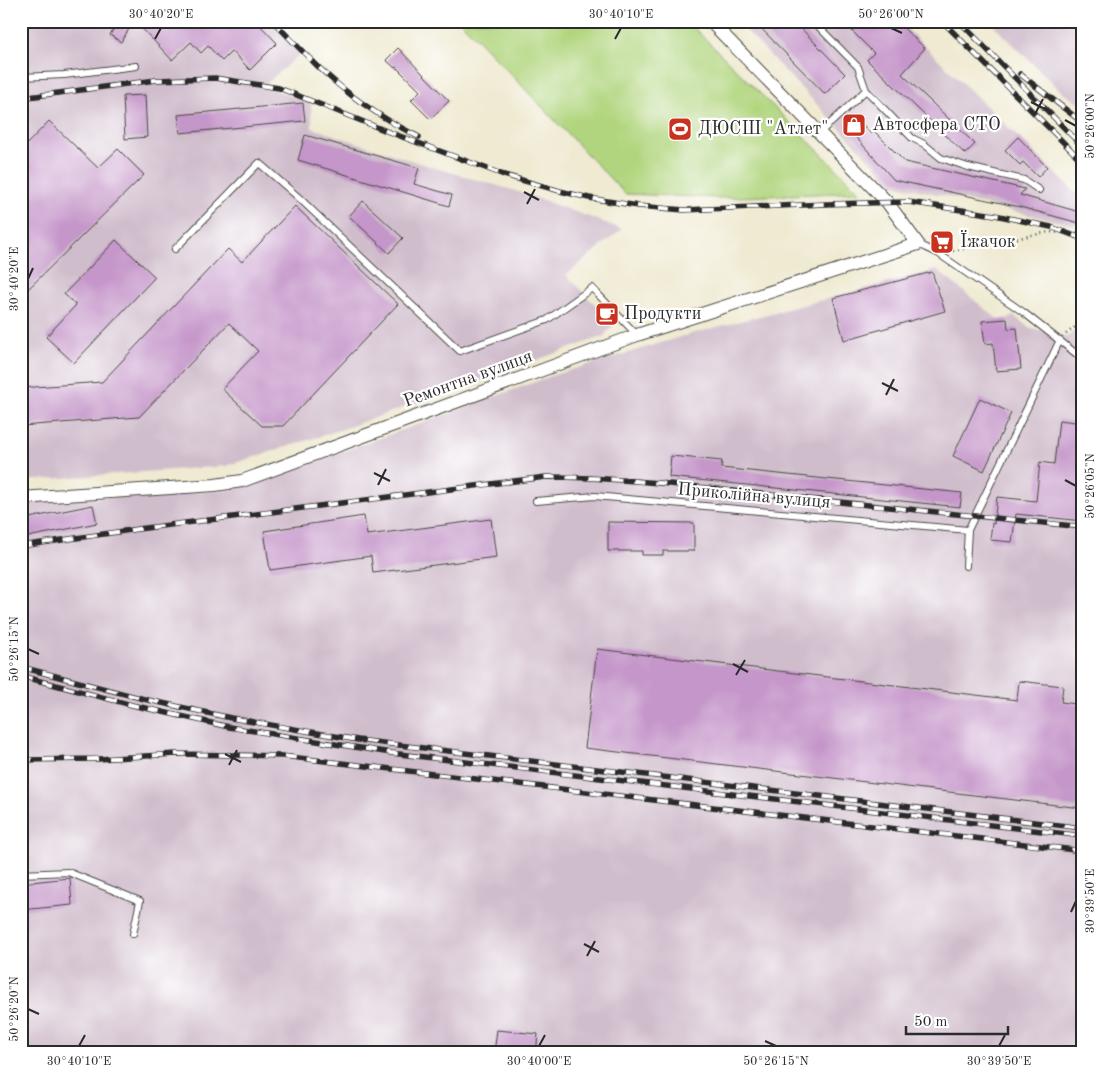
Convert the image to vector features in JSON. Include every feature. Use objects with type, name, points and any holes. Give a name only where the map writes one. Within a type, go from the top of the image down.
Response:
[{"type":"street","points":[[710,21],[888,202],[918,244]]},
{"type":"street","name":"Ремонтна вулиця","points":[[21,498],[215,485],[242,481],[636,336],[918,244]]},
{"type":"lane","points":[[813,21],[858,68],[866,90],[912,138],[924,144],[941,158],[968,167],[1024,180],[1039,190]]},
{"type":"lane","points":[[21,77],[64,75],[136,66]]},
{"type":"lane","points":[[820,132],[866,90]]},
{"type":"lane","points":[[175,249],[259,163],[304,203],[460,351],[547,320],[592,288],[636,336]]},
{"type":"lane","points":[[918,244],[939,254],[1023,312],[1083,359]]},
{"type":"lane","points":[[966,566],[968,530],[1060,340]]},
{"type":"lane","name":"Приколійна вулиця","points":[[536,501],[595,496],[959,531],[968,530]]},
{"type":"lane","points":[[21,874],[68,872],[140,901],[132,934]]},
{"type":"path","points":[[939,254],[1049,232],[1083,234]]},
{"type":"path","points":[[1060,340],[1083,321]]},
{"type":"shaded area","points":[[21,21],[273,21],[303,51],[264,86],[311,103],[312,128],[419,163],[526,194],[622,229],[566,275],[614,324],[604,336],[340,430],[226,466],[21,481]]},
{"type":"shaded area","points":[[737,21],[899,21],[1083,200],[1083,223],[1079,226],[893,184]]},
{"type":"shaded area","points":[[989,21],[1083,21],[1083,106],[1062,92]]},
{"type":"shaded area","points":[[937,270],[1000,321],[1014,316],[1028,327],[1067,337],[1083,324],[1083,1053],[21,1053],[21,502],[229,490],[309,464],[554,375],[691,334]]},
{"type":"green space","name":"ДЮСШ \"Атлет\"","points":[[460,21],[687,21],[860,192],[719,198],[625,194]]},
{"type":"building","points":[[135,21],[256,21],[277,43],[250,70],[232,51],[222,61],[208,46],[201,53],[191,42],[172,60]]},
{"type":"building","points":[[754,21],[794,21],[845,74],[825,94]]},
{"type":"building","points":[[842,21],[896,21],[925,48],[902,74],[975,144],[965,154],[867,60],[874,53]]},
{"type":"building","points":[[117,23],[129,29],[121,42],[110,35]]},
{"type":"building","points":[[398,48],[449,101],[430,119],[411,100],[420,91],[396,67],[386,60]]},
{"type":"building","points":[[145,95],[147,137],[125,139],[123,96]]},
{"type":"building","points":[[303,103],[305,121],[180,133],[178,115]]},
{"type":"building","points":[[855,116],[871,134],[874,131],[905,162],[1025,189],[1020,195],[1083,213],[1083,224],[1020,207],[894,180],[845,125]]},
{"type":"building","points":[[49,121],[98,168],[118,149],[144,175],[21,296],[21,150]]},
{"type":"building","points":[[305,135],[419,168],[414,184],[452,195],[449,206],[298,160]]},
{"type":"building","points":[[1018,137],[1047,167],[1038,177],[1023,162],[1020,165],[1005,150]]},
{"type":"building","points":[[363,201],[403,238],[389,253],[349,216]]},
{"type":"building","points":[[295,206],[398,304],[283,426],[262,426],[222,389],[258,351],[229,323],[139,417],[21,426],[21,388],[102,382],[228,249],[242,262]]},
{"type":"building","points":[[116,240],[155,277],[74,363],[46,337],[76,305],[64,294]]},
{"type":"building","points":[[932,272],[945,311],[844,340],[833,298]]},
{"type":"building","points":[[1007,319],[1008,329],[1017,328],[1021,369],[996,371],[993,343],[985,344],[982,321]]},
{"type":"building","points":[[980,398],[1011,413],[984,471],[953,456]]},
{"type":"building","points":[[1059,420],[1083,423],[1083,521],[1016,514],[1012,542],[990,540],[997,497],[1036,501],[1040,462],[1054,464]]},
{"type":"building","points":[[671,456],[722,461],[721,468],[962,493],[960,507],[669,477]]},
{"type":"building","points":[[93,505],[97,523],[28,537],[24,519]]},
{"type":"building","points":[[364,516],[367,535],[491,519],[496,557],[373,573],[371,556],[270,570],[264,531]]},
{"type":"building","points":[[608,522],[694,523],[694,551],[663,551],[663,555],[642,555],[642,551],[608,551]]},
{"type":"building","points":[[597,649],[1017,700],[1019,681],[1063,686],[1061,702],[1083,705],[1083,791],[1081,808],[585,748]]},
{"type":"building","points":[[70,878],[72,905],[21,910],[21,883]]},
{"type":"building","points":[[497,1030],[538,1034],[536,1053],[494,1053]]},
{"type":"railway","points":[[273,21],[338,85],[383,117],[419,137]]},
{"type":"railway","points":[[942,21],[1083,162]]},
{"type":"railway","points":[[959,21],[1083,147]]},
{"type":"railway","points":[[1020,74],[1083,123]]},
{"type":"railway","points":[[21,98],[156,80],[215,78],[279,88],[504,175],[589,198],[638,206],[684,210],[908,202],[995,215],[1051,227],[1083,239]]},
{"type":"railway","points":[[21,546],[138,529],[546,477],[576,477],[664,484],[1083,527]]},
{"type":"railway","points":[[21,667],[148,700],[231,718],[358,740],[1083,828]]},
{"type":"railway","points":[[21,676],[132,705],[229,727],[391,753],[1083,836]]},
{"type":"railway","points":[[21,760],[99,759],[176,754],[282,756],[1083,851]]},
{"type":"place","name":"Автосфера СТО","points":[[854,125]]},
{"type":"place","name":"ДЮСШ \"Атлет\"","points":[[680,129]]},
{"type":"place","name":"Їжачок","points":[[942,242]]},
{"type":"place","name":"Продукти","points":[[607,314]]}]
